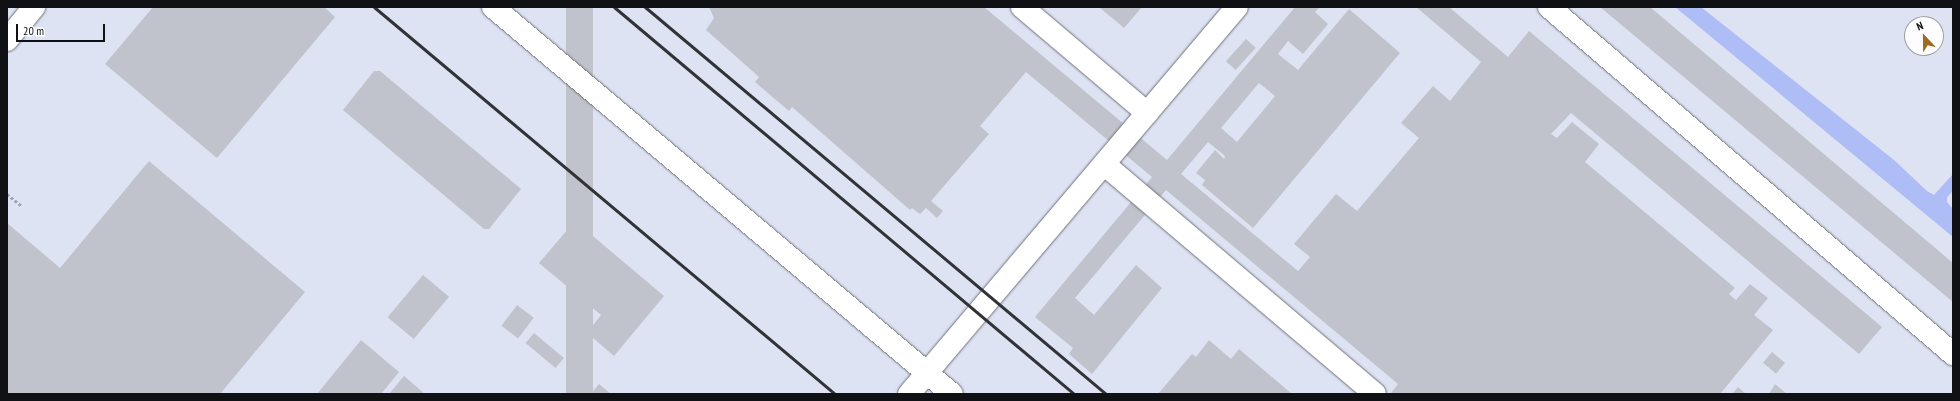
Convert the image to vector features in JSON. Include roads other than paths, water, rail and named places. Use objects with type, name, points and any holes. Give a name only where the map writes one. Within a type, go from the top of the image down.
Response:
[{"type":"lane","points":[[7,40],[34,7]]},
{"type":"lane","points":[[493,7],[952,394]]},
{"type":"lane","points":[[1022,7],[1147,113]]},
{"type":"lane","points":[[910,394],[1238,7]]},
{"type":"lane","points":[[1549,7],[1953,354]]},
{"type":"lane","points":[[1104,164],[1375,394]]},
{"type":"water","points":[[1675,7],[1701,7],[1894,160],[1927,191],[1934,195],[1953,174],[1953,191],[1947,197],[1947,202],[1953,209],[1953,237]]},
{"type":"railway","points":[[374,7],[835,394]]},
{"type":"railway","points":[[614,7],[1074,394]]},
{"type":"railway","points":[[645,7],[1106,394]]}]
